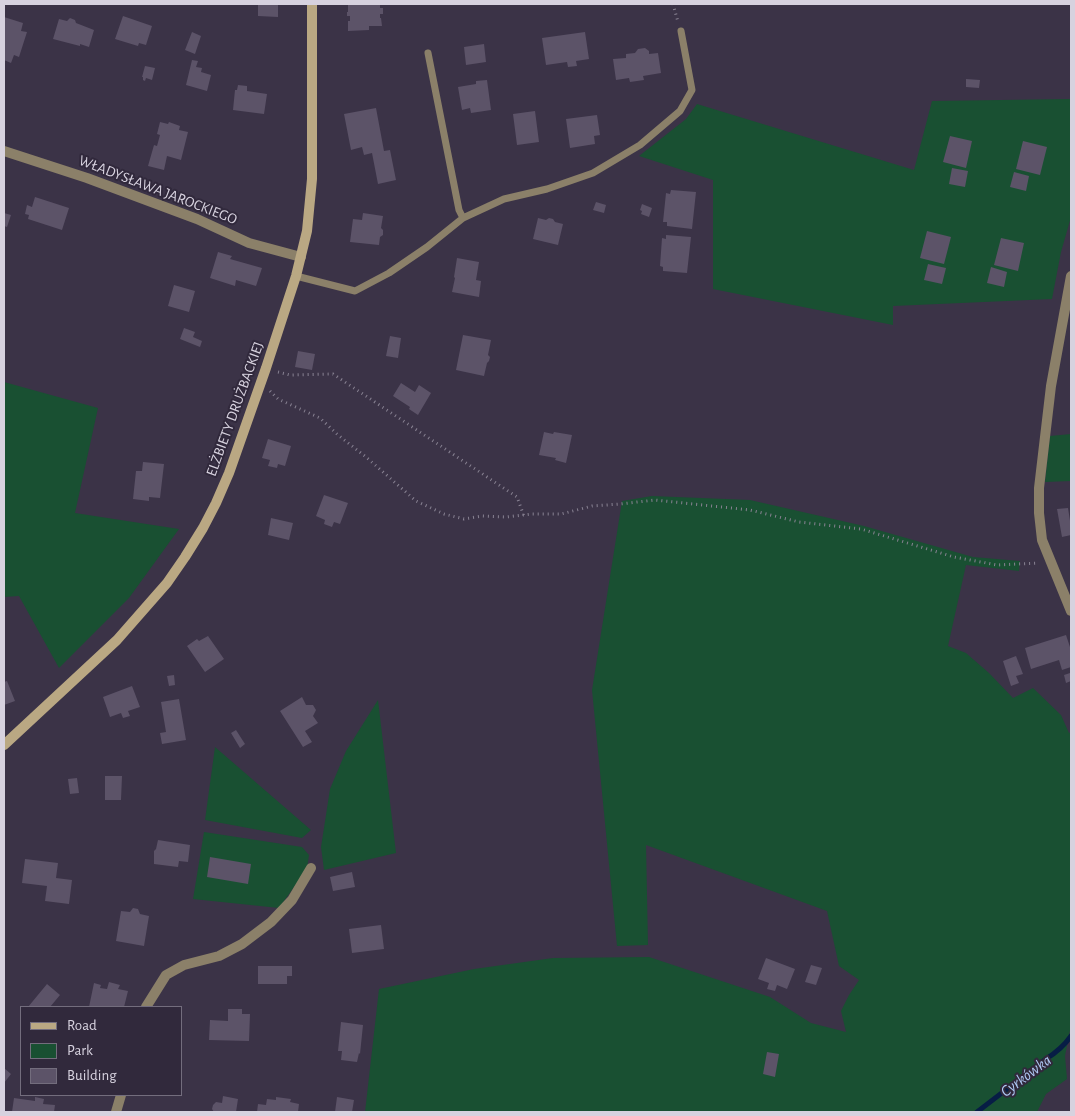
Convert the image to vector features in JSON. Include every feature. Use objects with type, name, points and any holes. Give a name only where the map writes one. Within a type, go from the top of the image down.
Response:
[{"type":"street","name":"ELŻBIETY DRUŻBACKIEJ","points":[[4,746],[116,640],[167,583],[198,535],[216,503],[229,473],[296,276],[307,231],[312,178],[312,4]]},
{"type":"street","name":"WŁADYSŁAWA JAROCKIEGO","points":[[4,151],[87,178],[197,219],[249,243],[301,256]]},
{"type":"street","points":[[1071,276],[1051,386],[1039,488],[1042,540],[1071,611]]},
{"type":"street","points":[[147,1006],[166,976],[184,965],[220,956],[242,944],[271,922],[292,900],[311,868]]},
{"type":"street","points":[[116,1112],[121,1096]]},
{"type":"lane","points":[[296,276],[355,291],[389,273],[427,247],[463,218],[504,199],[547,189],[593,173],[640,145],[680,111],[692,90],[681,32]]},
{"type":"lane","points":[[428,53],[459,210],[463,218]]},
{"type":"path","points":[[673,4],[681,32]]},
{"type":"path","points":[[266,368],[274,372],[290,375],[333,374],[517,497],[524,516]]},
{"type":"path","points":[[261,382],[278,400],[320,418],[416,501],[444,514],[464,519],[482,516],[506,517],[532,514],[562,514],[592,506],[655,500],[750,510],[799,522],[861,529],[954,557],[997,565],[1051,562]]},
{"type":"green space","points":[[1071,99],[1071,217],[1061,252],[1052,299],[893,306],[893,325],[713,289],[713,180],[639,156],[686,119],[697,104],[914,170],[932,101]]},
{"type":"green space","points":[[4,382],[98,408],[75,513],[179,529],[129,598],[59,668],[19,596],[4,597]]},
{"type":"green space","points":[[1071,434],[1071,481],[1045,482],[1050,436]]},
{"type":"green space","points":[[652,496],[750,500],[864,526],[973,557],[1020,561],[1019,571],[966,565],[948,646],[966,653],[1013,698],[1033,688],[1061,715],[1069,733],[1071,732],[1071,1025],[1065,1056],[1067,1079],[1046,1094],[1037,1112],[365,1112],[379,989],[474,969],[553,958],[649,957],[770,997],[811,1023],[846,1032],[841,1011],[859,980],[839,966],[827,911],[646,845],[648,945],[617,946],[592,690],[622,501]]},
{"type":"green space","points":[[378,700],[396,853],[324,870],[321,847],[330,789],[346,751]]},
{"type":"green space","points":[[215,747],[311,830],[302,838],[205,820]]},
{"type":"green space","points":[[204,832],[302,847],[309,855],[307,869],[279,908],[193,899]]},
{"type":"building","points":[[258,4],[278,4],[278,17],[258,16]]},
{"type":"building","points":[[348,4],[380,4],[380,8],[383,8],[383,14],[380,14],[382,26],[369,26],[369,30],[348,31],[350,16],[347,16]]},
{"type":"building","points":[[123,16],[152,26],[146,45],[139,43],[138,46],[115,39]]},
{"type":"building","points":[[4,17],[23,23],[21,31],[27,32],[19,57],[14,55],[11,63],[4,60]]},
{"type":"building","points":[[70,18],[75,20],[76,23],[94,30],[89,47],[53,39],[59,19],[67,21]]},
{"type":"building","points":[[192,32],[201,36],[195,54],[185,50]]},
{"type":"building","points":[[585,32],[589,59],[576,61],[577,66],[568,67],[567,62],[546,65],[542,38]]},
{"type":"building","points":[[484,44],[486,62],[466,65],[464,47]]},
{"type":"building","points":[[645,48],[649,51],[649,54],[658,53],[661,73],[643,76],[644,80],[630,82],[629,78],[616,80],[613,59],[626,58],[626,54],[635,53],[638,49]]},
{"type":"building","points":[[192,60],[198,61],[196,67],[202,68],[201,72],[211,75],[207,91],[186,85]]},
{"type":"building","points":[[145,66],[155,68],[152,80],[146,78],[145,81],[143,80]]},
{"type":"building","points":[[966,79],[980,80],[979,88],[966,87]]},
{"type":"building","points":[[487,80],[491,110],[471,113],[470,108],[462,110],[458,87],[476,84],[476,81]]},
{"type":"building","points":[[238,85],[247,86],[247,91],[267,94],[264,114],[233,110],[235,90],[237,90]]},
{"type":"building","points":[[376,108],[384,151],[390,150],[396,180],[378,184],[372,153],[364,155],[362,147],[351,150],[344,114]]},
{"type":"building","points":[[535,111],[539,142],[517,145],[513,114]]},
{"type":"building","points":[[597,115],[600,135],[594,136],[595,144],[570,148],[566,119]]},
{"type":"building","points":[[160,122],[168,124],[169,122],[180,126],[179,130],[188,132],[181,160],[167,156],[164,170],[148,166],[154,145],[157,146],[160,135],[157,134]]},
{"type":"building","points":[[950,136],[972,141],[966,168],[943,162]]},
{"type":"building","points":[[1023,141],[1047,147],[1040,175],[1016,169]]},
{"type":"building","points":[[952,168],[968,171],[965,187],[949,184]]},
{"type":"building","points":[[1014,172],[1029,176],[1026,191],[1010,187]]},
{"type":"building","points":[[671,190],[696,192],[692,229],[667,226],[667,222],[663,222],[666,193],[670,194]]},
{"type":"building","points":[[35,197],[69,208],[62,230],[28,219],[29,215],[25,214],[27,205],[32,207]]},
{"type":"building","points":[[596,202],[606,205],[604,213],[593,210]]},
{"type":"building","points":[[642,204],[652,208],[649,217],[641,214]]},
{"type":"building","points":[[4,213],[11,215],[7,227],[4,226]]},
{"type":"building","points":[[363,213],[383,216],[381,228],[383,235],[380,237],[379,245],[350,242],[353,219],[362,220]]},
{"type":"building","points":[[538,218],[546,220],[549,218],[563,224],[558,245],[533,239]]},
{"type":"building","points":[[927,231],[951,237],[944,264],[920,258]]},
{"type":"building","points":[[666,235],[691,237],[687,273],[663,271],[663,267],[660,266],[662,238],[666,239]]},
{"type":"building","points":[[1001,238],[1024,243],[1018,271],[994,265]]},
{"type":"building","points":[[218,252],[232,256],[230,259],[262,268],[256,286],[236,280],[235,286],[210,278]]},
{"type":"building","points":[[457,258],[479,262],[476,280],[481,281],[479,297],[452,292]]},
{"type":"building","points":[[928,264],[946,268],[942,284],[924,280]]},
{"type":"building","points":[[991,267],[1007,272],[1004,287],[987,283]]},
{"type":"building","points":[[174,285],[195,291],[189,312],[168,306]]},
{"type":"building","points":[[184,328],[195,332],[193,337],[202,341],[200,347],[180,339]]},
{"type":"building","points":[[463,335],[491,340],[488,355],[490,357],[484,376],[456,370]]},
{"type":"building","points":[[390,336],[401,338],[398,358],[386,356]]},
{"type":"building","points":[[298,351],[315,354],[312,370],[295,367]]},
{"type":"building","points":[[401,383],[415,392],[419,385],[431,393],[418,415],[409,409],[410,407],[393,396]]},
{"type":"building","points":[[544,432],[572,435],[566,463],[555,460],[556,458],[539,455]]},
{"type":"building","points":[[268,439],[291,446],[285,466],[278,464],[277,468],[268,466],[270,460],[262,458]]},
{"type":"building","points":[[143,462],[164,464],[160,498],[149,497],[149,501],[133,499],[136,471],[142,471]]},
{"type":"building","points":[[324,495],[348,503],[340,524],[334,522],[332,527],[324,524],[325,520],[316,516]]},
{"type":"building","points":[[1068,508],[1071,535],[1062,537],[1057,509]]},
{"type":"building","points":[[271,518],[293,523],[289,540],[268,535]]},
{"type":"building","points":[[1066,635],[1071,650],[1071,667],[1062,670],[1059,660],[1031,669],[1025,648]]},
{"type":"building","points":[[208,636],[224,659],[205,672],[187,646],[197,639],[199,641]]},
{"type":"building","points":[[1016,656],[1023,674],[1016,676],[1019,683],[1011,686],[1003,661]]},
{"type":"building","points":[[1070,673],[1071,681],[1066,683],[1064,675]]},
{"type":"building","points":[[174,675],[175,685],[169,686],[167,676]]},
{"type":"building","points":[[7,681],[15,701],[4,705],[4,682]]},
{"type":"building","points":[[132,686],[140,707],[128,711],[130,716],[123,718],[121,713],[110,717],[103,697]]},
{"type":"building","points":[[302,697],[306,705],[313,705],[316,710],[313,716],[318,723],[305,731],[312,742],[303,747],[280,711]]},
{"type":"building","points":[[179,699],[186,740],[162,744],[160,733],[166,732],[161,702]]},
{"type":"building","points":[[236,730],[245,744],[240,748],[231,733]]},
{"type":"building","points":[[105,776],[122,776],[121,800],[105,800]]},
{"type":"building","points":[[77,778],[79,793],[70,794],[68,779]]},
{"type":"building","points":[[158,840],[190,845],[188,862],[179,861],[178,867],[154,864],[154,851]]},
{"type":"building","points":[[210,857],[251,864],[248,884],[207,877]]},
{"type":"building","points":[[25,859],[58,863],[56,878],[72,880],[69,904],[45,901],[47,886],[22,883]]},
{"type":"building","points":[[352,872],[355,887],[333,891],[330,877]]},
{"type":"building","points":[[133,908],[138,909],[140,914],[149,916],[144,946],[116,941],[121,911],[130,912]]},
{"type":"building","points":[[381,925],[384,949],[352,953],[349,929]]},
{"type":"building","points":[[766,958],[795,969],[787,989],[777,985],[775,991],[767,989],[769,983],[758,979]]},
{"type":"building","points":[[811,965],[822,968],[816,985],[805,982]]},
{"type":"building","points":[[258,966],[292,966],[292,976],[287,976],[287,984],[258,984]]},
{"type":"building","points":[[109,982],[120,985],[118,989],[128,991],[124,1006],[89,1006],[94,983],[101,985],[100,988],[107,989]]},
{"type":"building","points":[[47,984],[60,995],[51,1006],[29,1006]]},
{"type":"building","points":[[228,1009],[242,1009],[242,1014],[250,1014],[249,1041],[209,1040],[210,1020],[228,1021]]},
{"type":"building","points":[[341,1022],[363,1025],[360,1054],[357,1062],[341,1060],[342,1051],[338,1051]]},
{"type":"building","points":[[767,1052],[779,1054],[775,1077],[763,1074]]},
{"type":"building","points":[[4,1068],[11,1074],[4,1083]]},
{"type":"building","points":[[223,1096],[238,1099],[236,1112],[214,1112],[212,1109],[213,1105],[216,1102],[222,1103]]},
{"type":"building","points":[[35,1097],[44,1099],[43,1104],[55,1105],[54,1112],[12,1112],[14,1098],[35,1101]]},
{"type":"building","points":[[276,1097],[291,1099],[290,1102],[299,1104],[298,1112],[257,1112],[258,1104],[266,1105],[267,1099],[276,1100]]},
{"type":"building","points":[[337,1097],[354,1100],[352,1112],[335,1112]]},
{"type":"waterway","name":"Cyrkówka","points":[[977,1112],[1057,1051],[1071,1036]]}]
